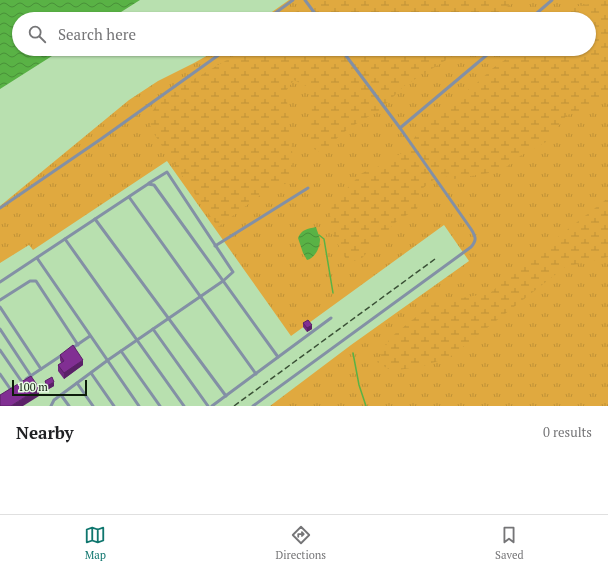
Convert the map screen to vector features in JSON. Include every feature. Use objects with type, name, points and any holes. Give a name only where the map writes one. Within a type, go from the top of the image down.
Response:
[{"type":"lane","points":[[277,12],[293,0]]},
{"type":"lane","points":[[305,0],[314,12]]},
{"type":"lane","points":[[538,12],[552,0]]},
{"type":"lane","points":[[0,208],[108,135],[217,56]]},
{"type":"lane","points":[[253,406],[471,248],[475,242],[476,236],[400,128],[346,56]]},
{"type":"lane","points":[[400,128],[486,56]]},
{"type":"lane","points":[[0,282],[166,172],[233,272],[223,281],[108,360],[54,400],[51,406]]},
{"type":"lane","points":[[148,184],[154,185],[278,357]]},
{"type":"lane","points":[[215,246],[308,188]]},
{"type":"lane","points":[[129,196],[256,374]]},
{"type":"lane","points":[[95,219],[226,396]]},
{"type":"lane","points":[[65,239],[184,406]]},
{"type":"lane","points":[[37,258],[139,406]]},
{"type":"lane","points":[[0,300],[30,281],[36,281],[78,345]]},
{"type":"lane","points":[[0,308],[41,369]]},
{"type":"lane","points":[[212,406],[332,318]]},
{"type":"lane","points":[[0,329],[31,376]]},
{"type":"lane","points":[[153,329],[208,406]]},
{"type":"lane","points":[[6,393],[90,336]]},
{"type":"lane","points":[[0,350],[22,382]]},
{"type":"lane","points":[[121,351],[160,406]]},
{"type":"lane","points":[[91,373],[114,406]]},
{"type":"lane","points":[[0,374],[11,390]]},
{"type":"lane","points":[[77,383],[93,406]]},
{"type":"lane","points":[[61,395],[69,406]]},
{"type":"green space","points":[[289,0],[608,0],[608,406],[270,406],[351,345],[469,261],[444,225],[291,336],[167,161],[33,250],[29,245],[0,263],[0,206],[129,100],[158,81],[206,56],[596,56],[596,12],[272,12]]},
{"type":"green space","points":[[318,0],[515,0],[513,3],[498,12],[295,12],[314,4]]},
{"type":"green space","points":[[596,0],[608,0],[608,95],[590,108],[567,115],[546,142],[520,156],[501,171],[454,179],[440,175],[423,188],[417,209],[397,221],[362,258],[348,263],[329,228],[332,204],[362,173],[382,165],[405,151],[430,116],[442,110],[478,82],[493,68],[511,56],[596,56],[596,12],[566,12],[573,7],[594,3]]},
{"type":"green space","points":[[234,56],[453,56],[404,86],[380,110],[349,128],[335,140],[324,154],[310,147],[312,112],[310,88],[294,80],[286,91],[293,160],[289,182],[259,196],[218,227],[151,129],[150,115],[161,98]]},
{"type":"green space","points":[[608,198],[608,257],[565,267],[450,357],[423,366],[392,371],[377,362],[390,338],[433,303],[490,293],[531,258]]},
{"type":"water","points":[[0,0],[140,0],[121,12],[12,12],[12,56],[52,56],[0,89]]},
{"type":"water","points":[[316,227],[320,239],[319,246],[315,255],[307,260],[298,238],[303,231]]},
{"type":"building","points":[[308,320],[312,325],[307,328],[303,323]]},
{"type":"building","points":[[73,345],[83,360],[64,373],[58,365],[64,361],[60,355]]},
{"type":"building","points":[[31,376],[39,388],[11,406],[0,406],[0,395]]},
{"type":"building","points":[[52,377],[54,382],[47,386],[45,381]]},
{"type":"waterway","points":[[319,235],[324,239],[333,293]]},
{"type":"waterway","points":[[353,353],[359,385],[366,406]]},
{"type":"railway","points":[[234,406],[435,259]]}]
